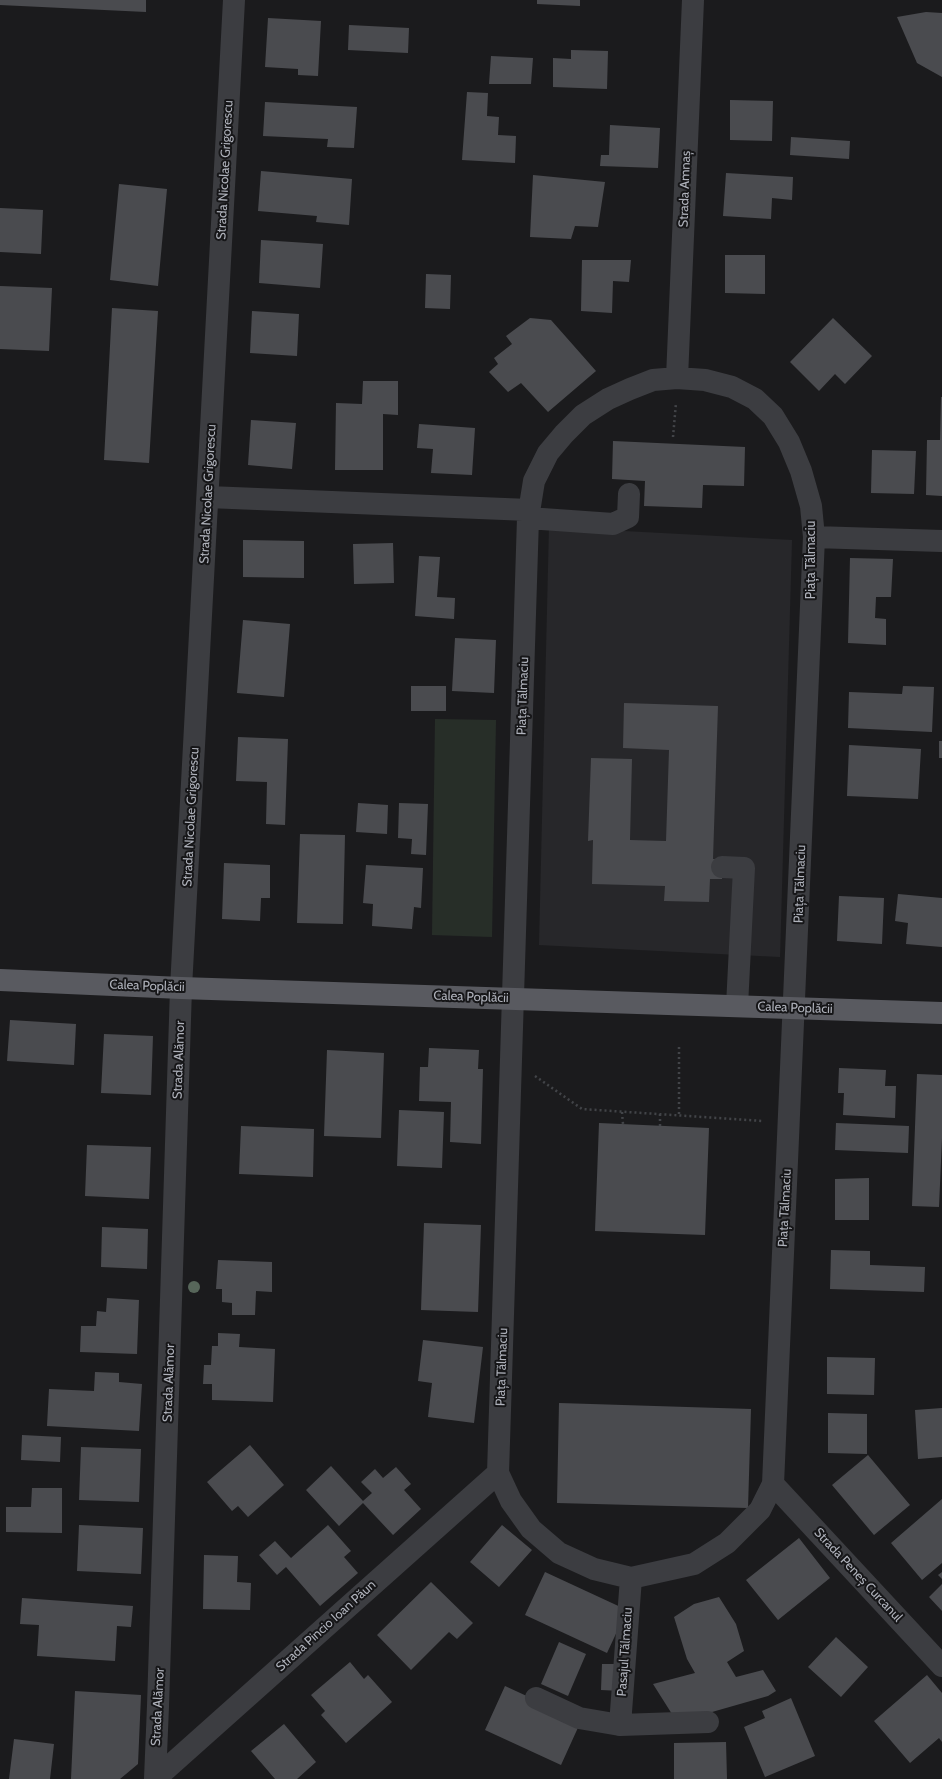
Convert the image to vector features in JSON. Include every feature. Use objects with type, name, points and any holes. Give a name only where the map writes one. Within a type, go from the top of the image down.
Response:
[{"type":"main road","name":"Calea Poplăcii","points":[[0,980],[181,988],[942,1013]]},
{"type":"street","name":"Strada Nicolae Grigorescu","points":[[181,988],[234,0]]},
{"type":"street","name":"Strada Amnaș","points":[[677,378],[693,0]]},
{"type":"street","name":"Piața Tălmaciu","points":[[677,378],[705,380],[732,387],[755,399],[773,416],[790,442],[801,471],[811,506],[814,537],[773,1484],[760,1510],[727,1543],[694,1564],[631,1578],[594,1569],[559,1553],[531,1528],[511,1501],[498,1473],[529,514],[534,481],[548,453],[583,415],[608,398],[653,380],[677,378]]},
{"type":"street","points":[[208,497],[529,514],[613,524],[628,517],[629,494]]},
{"type":"street","points":[[814,537],[942,541]]},
{"type":"street","points":[[722,867],[744,868],[737,1006]]},
{"type":"street","name":"Strada Alămor","points":[[154,1779],[158,1706],[181,988]]},
{"type":"street","name":"Strada Pincio Ioan Păun","points":[[154,1779],[498,1473]]},
{"type":"street","name":"Strada Peneș Curcanul","points":[[773,1484],[942,1666]]},
{"type":"street","name":"Pasajul Tălmaciu","points":[[620,1725],[631,1578]]},
{"type":"street","points":[[536,1698],[579,1718],[620,1725],[708,1722]]},
{"type":"path","points":[[673,438],[677,378]]},
{"type":"path","points":[[679,1047],[679,1115]]},
{"type":"path","points":[[512,1059],[582,1109],[789,1123]]},
{"type":"path","points":[[622,1112],[623,1124]]},
{"type":"path","points":[[660,1114],[660,1126]]},
{"type":"shaded area","points":[[549,527],[792,540],[780,957],[539,945]]},
{"type":"shaded area","points":[[435,719],[496,720],[492,937],[432,935]]},
{"type":"building","points":[[0,0],[146,0],[146,12],[0,5]]},
{"type":"building","points":[[537,0],[580,0],[580,6],[537,4]]},
{"type":"building","points":[[926,12],[942,13],[942,77],[917,63],[897,17]]},
{"type":"building","points":[[268,18],[321,21],[318,76],[298,75],[298,69],[265,67]]},
{"type":"building","points":[[349,25],[409,28],[408,53],[348,50]]},
{"type":"building","points":[[571,50],[608,51],[607,89],[553,87],[553,58],[571,59]]},
{"type":"building","points":[[491,56],[533,58],[531,84],[489,84]]},
{"type":"building","points":[[467,92],[488,93],[487,116],[499,117],[498,135],[516,136],[515,163],[462,160]]},
{"type":"building","points":[[730,100],[773,101],[772,141],[730,140]]},
{"type":"building","points":[[265,102],[357,107],[354,148],[327,147],[328,139],[263,136]]},
{"type":"building","points":[[610,125],[660,128],[658,168],[600,166],[601,155],[609,155]]},
{"type":"building","points":[[791,137],[850,141],[849,159],[790,155]]},
{"type":"building","points":[[261,171],[352,179],[349,225],[316,222],[317,216],[258,211]]},
{"type":"building","points":[[726,173],[793,177],[792,200],[772,198],[771,219],[723,216]]},
{"type":"building","points":[[533,175],[605,182],[598,227],[575,226],[571,239],[530,237]]},
{"type":"building","points":[[119,184],[167,189],[158,286],[110,280]]},
{"type":"building","points":[[0,208],[43,210],[41,254],[0,252]]},
{"type":"building","points":[[261,240],[323,244],[320,288],[259,283]]},
{"type":"building","points":[[725,255],[765,255],[765,294],[725,293]]},
{"type":"building","points":[[582,260],[631,260],[629,282],[613,281],[612,313],[581,311]]},
{"type":"building","points":[[426,274],[451,275],[450,309],[425,308]]},
{"type":"building","points":[[0,286],[52,288],[49,351],[0,349]]},
{"type":"building","points":[[112,308],[158,311],[149,463],[104,460]]},
{"type":"building","points":[[252,311],[299,314],[297,356],[250,353]]},
{"type":"building","points":[[530,318],[551,320],[596,371],[548,412],[521,383],[508,392],[489,372],[498,364],[494,358],[512,344],[506,336]]},
{"type":"building","points":[[833,318],[872,356],[845,384],[835,374],[819,391],[790,362]]},
{"type":"building","points":[[363,381],[398,381],[398,415],[383,414],[383,470],[335,470],[336,403],[362,404]]},
{"type":"building","points":[[941,397],[942,496],[926,495],[927,440],[940,440]]},
{"type":"building","points":[[251,420],[296,423],[292,469],[248,465]]},
{"type":"building","points":[[419,424],[475,428],[472,475],[431,473],[433,449],[417,448]]},
{"type":"building","points":[[613,441],[745,447],[744,486],[703,485],[702,508],[644,506],[645,481],[612,479]]},
{"type":"building","points":[[872,450],[916,451],[914,494],[871,493]]},
{"type":"building","points":[[243,540],[304,541],[304,578],[243,577]]},
{"type":"building","points":[[393,543],[394,583],[354,584],[353,544]]},
{"type":"building","points":[[419,556],[440,557],[437,597],[455,598],[454,619],[415,616]]},
{"type":"building","points":[[850,558],[893,559],[891,597],[876,597],[875,618],[886,619],[886,645],[848,643]]},
{"type":"building","points":[[243,620],[290,624],[284,697],[237,693]]},
{"type":"building","points":[[455,638],[496,640],[494,693],[452,691]]},
{"type":"building","points":[[411,686],[446,686],[446,711],[411,711]]},
{"type":"building","points":[[903,686],[934,687],[932,732],[848,728],[849,692],[902,694]]},
{"type":"building","points":[[624,703],[718,706],[713,859],[722,859],[722,879],[710,879],[709,902],[664,901],[665,886],[592,884],[593,840],[588,841],[591,758],[632,759],[630,840],[666,841],[669,750],[623,748]]},
{"type":"building","points":[[238,737],[288,739],[285,825],[266,824],[267,782],[236,781]]},
{"type":"building","points":[[939,741],[942,741],[942,758],[939,758]]},
{"type":"building","points":[[849,745],[921,749],[918,799],[847,796]]},
{"type":"building","points":[[358,803],[388,805],[387,834],[356,832]]},
{"type":"building","points":[[399,803],[428,804],[426,855],[411,854],[412,839],[398,838]]},
{"type":"building","points":[[300,834],[345,835],[343,924],[297,923]]},
{"type":"building","points":[[224,863],[270,865],[270,898],[261,898],[260,921],[222,919]]},
{"type":"building","points":[[366,865],[423,868],[421,908],[414,907],[412,929],[372,926],[373,904],[363,903]]},
{"type":"building","points":[[898,894],[942,898],[942,947],[906,944],[908,923],[895,921]]},
{"type":"building","points":[[839,896],[884,898],[882,944],[837,941]]},
{"type":"building","points":[[10,1020],[76,1024],[74,1065],[7,1061]]},
{"type":"building","points":[[104,1034],[153,1036],[151,1095],[101,1093]]},
{"type":"building","points":[[429,1048],[479,1050],[478,1069],[483,1069],[481,1144],[450,1142],[451,1102],[419,1101],[420,1067],[428,1067]]},
{"type":"building","points":[[327,1050],[384,1053],[381,1138],[324,1136]]},
{"type":"building","points":[[839,1068],[886,1070],[885,1086],[896,1086],[895,1118],[843,1115],[844,1093],[838,1093]]},
{"type":"building","points":[[917,1074],[942,1075],[942,1138],[939,1207],[912,1206]]},
{"type":"building","points":[[399,1110],[444,1112],[442,1168],[397,1166]]},
{"type":"building","points":[[599,1123],[709,1128],[705,1235],[595,1231]]},
{"type":"building","points":[[836,1123],[909,1126],[908,1153],[835,1150]]},
{"type":"building","points":[[241,1126],[314,1129],[313,1177],[239,1174]]},
{"type":"building","points":[[87,1145],[151,1147],[149,1199],[85,1196]]},
{"type":"building","points":[[869,1178],[869,1220],[835,1220],[835,1179]]},
{"type":"building","points":[[424,1223],[481,1225],[478,1312],[421,1310]]},
{"type":"building","points":[[102,1227],[148,1229],[147,1269],[101,1267]]},
{"type":"building","points":[[831,1250],[870,1251],[870,1265],[925,1267],[924,1292],[830,1289]]},
{"type":"building","points":[[218,1260],[272,1262],[272,1292],[256,1291],[255,1315],[232,1315],[232,1303],[222,1302],[222,1289],[216,1289]]},
{"type":"building","points":[[107,1298],[139,1300],[137,1354],[80,1352],[81,1326],[96,1326],[97,1311],[106,1312]]},
{"type":"building","points":[[218,1333],[240,1334],[239,1347],[275,1349],[273,1402],[212,1400],[212,1384],[203,1384],[204,1365],[211,1365],[212,1346],[218,1346]]},
{"type":"building","points":[[423,1340],[483,1347],[474,1423],[428,1417],[432,1383],[418,1381]]},
{"type":"building","points":[[827,1357],[875,1358],[874,1395],[827,1394]]},
{"type":"building","points":[[95,1372],[119,1373],[119,1382],[142,1384],[139,1431],[47,1426],[49,1389],[94,1391]]},
{"type":"building","points":[[559,1403],[751,1409],[748,1508],[557,1503]]},
{"type":"building","points":[[942,1408],[942,1457],[918,1459],[915,1410]]},
{"type":"building","points":[[828,1413],[867,1414],[867,1454],[828,1453]]},
{"type":"building","points":[[22,1435],[61,1437],[60,1462],[21,1460]]},
{"type":"building","points":[[250,1445],[284,1485],[248,1517],[238,1506],[232,1511],[207,1482]]},
{"type":"building","points":[[81,1447],[141,1449],[139,1502],[79,1500]]},
{"type":"building","points":[[868,1455],[910,1505],[874,1535],[832,1485]]},
{"type":"building","points":[[331,1466],[363,1501],[372,1493],[361,1482],[375,1469],[383,1478],[396,1467],[411,1484],[404,1490],[421,1509],[393,1535],[363,1503],[339,1526],[306,1490]]},
{"type":"building","points":[[32,1488],[62,1488],[62,1533],[6,1532],[6,1507],[31,1507]]},
{"type":"building","points":[[942,1499],[942,1563],[922,1580],[891,1543]]},
{"type":"building","points":[[79,1525],[143,1528],[141,1574],[77,1571]]},
{"type":"building","points":[[328,1525],[351,1551],[344,1557],[358,1573],[320,1606],[286,1567],[277,1575],[259,1555],[275,1541],[291,1558]]},
{"type":"building","points":[[502,1525],[532,1550],[499,1587],[470,1562]]},
{"type":"building","points":[[799,1538],[830,1578],[778,1620],[746,1580]]},
{"type":"building","points":[[204,1555],[238,1556],[237,1582],[251,1583],[250,1610],[203,1609]]},
{"type":"building","points":[[545,1572],[627,1610],[607,1653],[525,1615]]},
{"type":"building","points":[[942,1572],[942,1579],[938,1575]]},
{"type":"building","points":[[431,1582],[473,1623],[457,1639],[449,1632],[411,1670],[377,1635]]},
{"type":"building","points":[[942,1584],[942,1611],[929,1597]]},
{"type":"building","points":[[719,1597],[736,1624],[744,1651],[727,1662],[736,1677],[763,1670],[776,1691],[768,1696],[677,1722],[653,1684],[695,1673],[687,1659],[674,1617],[694,1604]]},
{"type":"building","points":[[22,1598],[133,1606],[131,1627],[117,1626],[115,1661],[37,1656],[39,1625],[20,1624]]},
{"type":"building","points":[[836,1637],[868,1667],[841,1697],[808,1667]]},
{"type":"building","points":[[559,1642],[586,1654],[568,1696],[541,1684]]},
{"type":"building","points":[[350,1662],[364,1679],[368,1675],[392,1702],[346,1743],[321,1715],[325,1711],[311,1695]]},
{"type":"building","points":[[602,1664],[622,1664],[621,1691],[601,1690]]},
{"type":"building","points":[[927,1675],[942,1693],[942,1742],[939,1738],[910,1763],[874,1721]]},
{"type":"building","points":[[505,1686],[581,1721],[561,1765],[485,1730]]},
{"type":"building","points":[[75,1691],[141,1695],[138,1764],[120,1779],[71,1779]]},
{"type":"building","points":[[791,1698],[815,1756],[765,1777],[744,1727],[765,1718],[762,1711]]},
{"type":"building","points":[[284,1724],[316,1762],[297,1779],[275,1779],[251,1751]]},
{"type":"building","points":[[14,1739],[54,1744],[50,1779],[9,1779]]},
{"type":"building","points":[[726,1742],[727,1779],[674,1779],[674,1743]]}]
